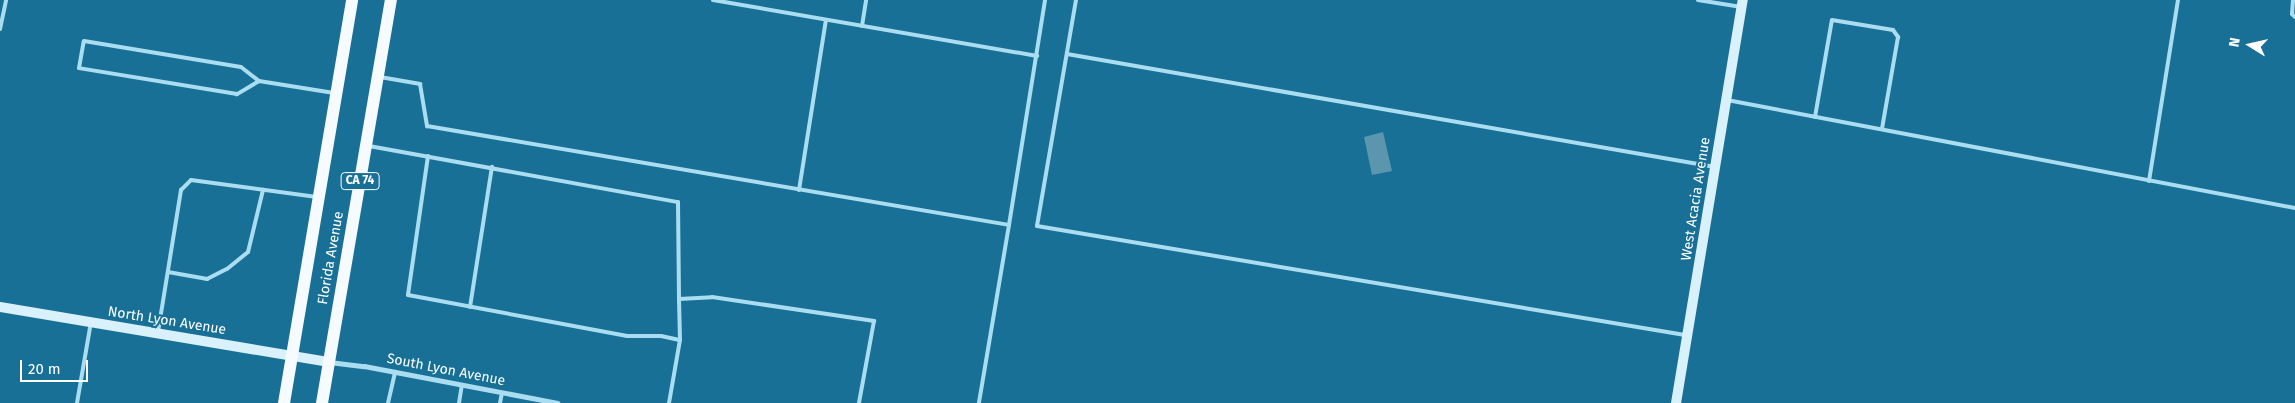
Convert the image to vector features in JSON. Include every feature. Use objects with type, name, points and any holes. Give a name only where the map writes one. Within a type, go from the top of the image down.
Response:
[{"type":"main road","name":"Florida Avenue","points":[[284,403],[352,0]]},
{"type":"main road","name":"Florida Avenue","points":[[322,403],[391,0]]},
{"type":"street","name":"West Acacia Avenue","points":[[1676,403],[1743,4]]},
{"type":"street","name":"North Lyon Avenue","points":[[0,307],[329,362]]},
{"type":"street","name":"South Lyon Avenue","points":[[329,362],[395,372],[558,403]]},
{"type":"lane","points":[[0,29],[6,0]]},
{"type":"lane","points":[[713,0],[1037,56]]},
{"type":"lane","points":[[862,26],[866,0]]},
{"type":"lane","points":[[979,403],[1045,0]]},
{"type":"lane","points":[[1076,0],[1037,226],[1687,335]]},
{"type":"lane","points":[[1698,0],[1743,4]]},
{"type":"lane","points":[[2149,181],[2178,0]]},
{"type":"lane","points":[[2293,0],[2292,14],[2295,17]]},
{"type":"lane","points":[[799,190],[826,20]]},
{"type":"lane","points":[[1814,117],[1832,20],[1893,30],[1898,37],[1882,129]]},
{"type":"lane","points":[[259,81],[237,94],[79,68],[84,41],[241,67],[259,81],[337,93]]},
{"type":"lane","points":[[1067,54],[1716,167]]},
{"type":"lane","points":[[378,76],[420,84],[427,126],[1009,225]]},
{"type":"lane","points":[[1727,100],[2295,208]]},
{"type":"lane","points":[[366,145],[678,202],[680,340],[669,403]]},
{"type":"lane","points":[[428,156],[408,295],[627,336],[661,336],[680,340]]},
{"type":"lane","points":[[470,306],[492,167]]},
{"type":"lane","points":[[158,333],[181,190],[190,180],[319,198]]},
{"type":"lane","points":[[168,272],[207,279],[227,269],[248,252],[263,190]]},
{"type":"lane","points":[[679,299],[712,297],[874,321],[859,403]]},
{"type":"lane","points":[[77,403],[91,322]]},
{"type":"lane","points":[[388,403],[395,372]]},
{"type":"lane","points":[[459,403],[462,385]]},
{"type":"lane","points":[[500,403],[502,393]]},
{"type":"water","points":[[1383,132],[1392,171],[1372,175],[1364,137]]}]
